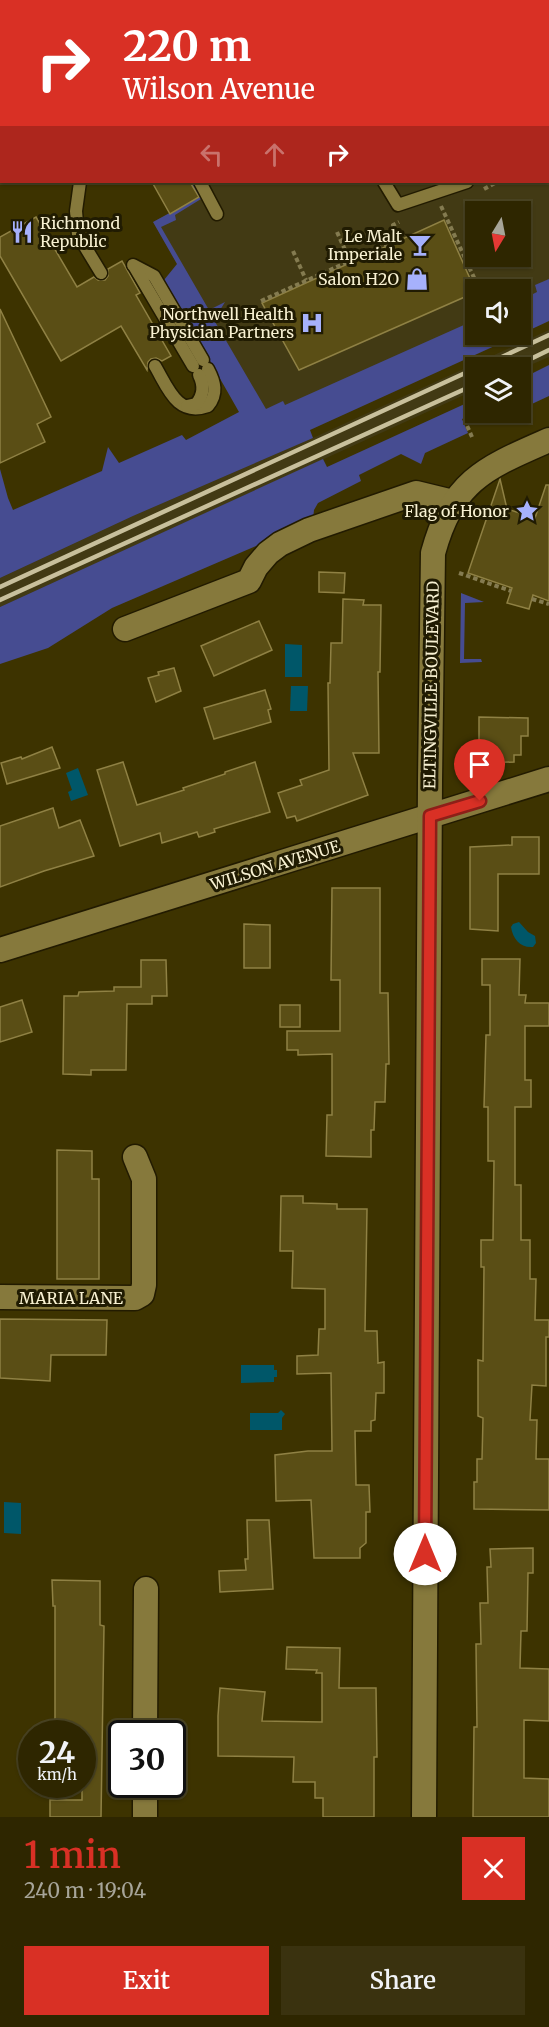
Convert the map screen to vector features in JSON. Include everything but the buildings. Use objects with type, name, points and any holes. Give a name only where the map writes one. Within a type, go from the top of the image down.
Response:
[{"type":"street","name":"ELTINGVILLE BOULEVARD","points":[[424,1817],[433,553],[440,527],[453,502],[472,481],[494,465],[549,440]]},
{"type":"street","points":[[125,629],[249,581],[256,567],[268,553],[280,544],[309,530],[416,493],[453,502]]},
{"type":"street","name":"WILSON AVENUE","points":[[0,950],[549,779]]},
{"type":"street","name":"MARIA LANE","points":[[0,1297],[135,1298],[142,1294],[144,1285],[144,1179],[135,1157]]},
{"type":"street","points":[[145,1720],[146,1589]]},
{"type":"street","points":[[145,1798],[145,1817]]},
{"type":"lane","points":[[80,183],[76,211],[78,235],[101,273]]},
{"type":"lane","points":[[201,183],[217,214]]},
{"type":"lane","points":[[385,183],[398,205],[464,183]]},
{"type":"lane","points":[[133,265],[215,386],[213,400],[208,406],[194,409],[180,404],[155,366]]},
{"type":"path","points":[[484,189],[495,183]]},
{"type":"path","points":[[432,209],[449,202]]},
{"type":"path","points":[[441,206],[475,279]]},
{"type":"path","points":[[261,301],[399,239],[393,225],[403,221]]},
{"type":"path","points":[[337,232],[350,261]]},
{"type":"path","points":[[292,251],[306,280]]},
{"type":"path","points":[[466,423],[472,437]]},
{"type":"path","points":[[459,573],[511,591]]},
{"type":"path","points":[[532,598],[549,604]]},
{"type":"shaded area","points":[[191,183],[549,183],[549,292],[531,300],[531,279],[465,279],[465,330],[266,419],[153,222],[199,197]]},
{"type":"shaded area","points":[[191,183],[195,183],[202,195],[201,199],[175,215],[176,220],[161,227],[209,310],[225,302],[214,320],[266,409],[283,401],[285,405],[465,324],[465,345],[497,345],[471,357],[465,357],[465,360],[310,430],[313,438],[133,516],[0,578],[0,469],[13,510],[102,471],[108,447],[119,463],[182,435],[186,440],[239,412],[164,280],[177,264],[153,222],[199,197]]},
{"type":"shaded area","points":[[549,279],[549,321],[531,329],[531,295],[537,292],[535,285]]},
{"type":"shaded area","points":[[549,330],[549,357],[531,365],[531,357],[490,357],[516,345],[531,345],[531,338]]},
{"type":"shaded area","points":[[549,365],[549,396],[531,404],[531,374]]},
{"type":"shaded area","points":[[465,368],[465,395],[0,607],[0,578],[133,516],[313,438]]},
{"type":"shaded area","points":[[465,404],[465,418],[462,419],[468,433],[425,453],[421,464],[401,454],[359,475],[361,481],[318,503],[313,519],[291,531],[112,608],[48,648],[0,664],[0,607],[323,459],[327,467]]},
{"type":"shaded area","points":[[461,593],[484,602],[465,603],[464,659],[481,659],[482,662],[460,663]]},
{"type":"shaded area","points":[[285,644],[302,645],[302,677],[285,677]]},
{"type":"shaded area","points":[[291,686],[308,686],[307,711],[290,711]]},
{"type":"shaded area","points":[[78,768],[88,795],[71,801],[68,792],[72,790],[66,773]]},
{"type":"shaded area","points":[[519,922],[535,936],[536,943],[533,947],[524,946],[515,939],[511,927]]},
{"type":"shaded area","points":[[241,1365],[274,1365],[277,1377],[274,1377],[274,1382],[241,1383]]},
{"type":"shaded area","points":[[281,1410],[285,1414],[282,1418],[282,1430],[250,1430],[250,1413],[278,1413]]},
{"type":"shaded area","points":[[4,1502],[21,1503],[21,1534],[4,1533]]},
{"type":"railway","points":[[502,357],[549,335]]},
{"type":"railway","points":[[531,359],[549,350]]},
{"type":"railway","points":[[0,587],[465,373]]},
{"type":"railway","points":[[0,600],[465,389]]},
{"type":"place","name":"Richmond Republic","points":[[22,232]]},
{"type":"place","name":"Le Malt Imperiale","points":[[420,245]]},
{"type":"place","name":"Salon H2O","points":[[417,279]]},
{"type":"place","name":"Northwell Health Physician Partners","points":[[312,323]]},
{"type":"place","name":"Flag of Honor","points":[[527,511]]},
{"type":"route","points":[[425,1554],[430,816],[480,801]]}]
